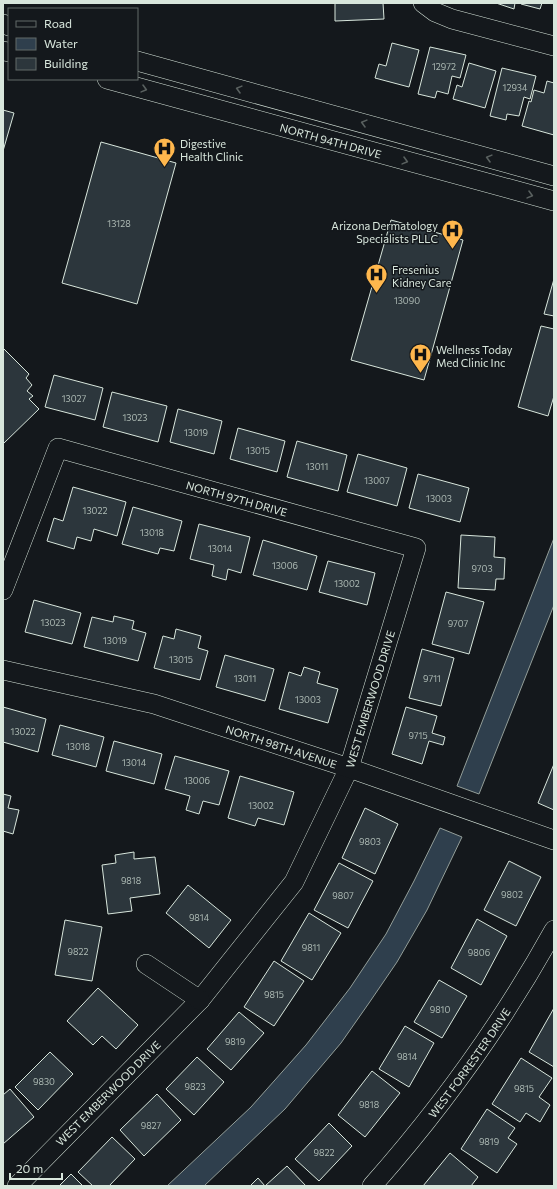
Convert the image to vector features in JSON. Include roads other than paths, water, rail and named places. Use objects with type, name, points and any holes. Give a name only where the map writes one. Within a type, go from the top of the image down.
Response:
[{"type":"street","points":[[423,3],[435,12],[452,18],[554,46]]},
{"type":"street","points":[[138,61],[554,176]]},
{"type":"street","name":"NORTH 94TH DRIVE","points":[[111,80],[554,201]]},
{"type":"street","points":[[253,120],[261,95]]},
{"type":"street","name":"NORTH 97TH DRIVE","points":[[3,590],[58,448],[416,548]]},
{"type":"street","name":"WEST EMBERWOOD DRIVE","points":[[17,1186],[200,1000],[294,882],[349,768],[416,548]]},
{"type":"street","name":"NORTH 98TH AVENUE","points":[[3,670],[154,704],[349,768],[554,840]]},
{"type":"street","name":"WEST FORRESTER DRIVE","points":[[372,1186],[390,1166],[468,1066],[531,971],[554,930]]},
{"type":"street","points":[[146,964],[200,1000]]},
{"type":"water","points":[[554,538],[554,605],[479,794],[457,786]]},
{"type":"water","points":[[440,828],[462,837],[427,910],[397,962],[341,1043],[285,1109],[204,1186],[167,1186],[251,1107],[306,1045],[350,988],[386,934]]},
{"type":"place","name":"Digestive Health Clinic","points":[[164,168]]},
{"type":"place","name":"Arizona Dermatology Specialists PLLC","points":[[453,250]]},
{"type":"place","name":"Fresenius Kidney Care","points":[[376,294]]},
{"type":"place","name":"Wellness Today Med Clinic Inc","points":[[421,374]]}]
